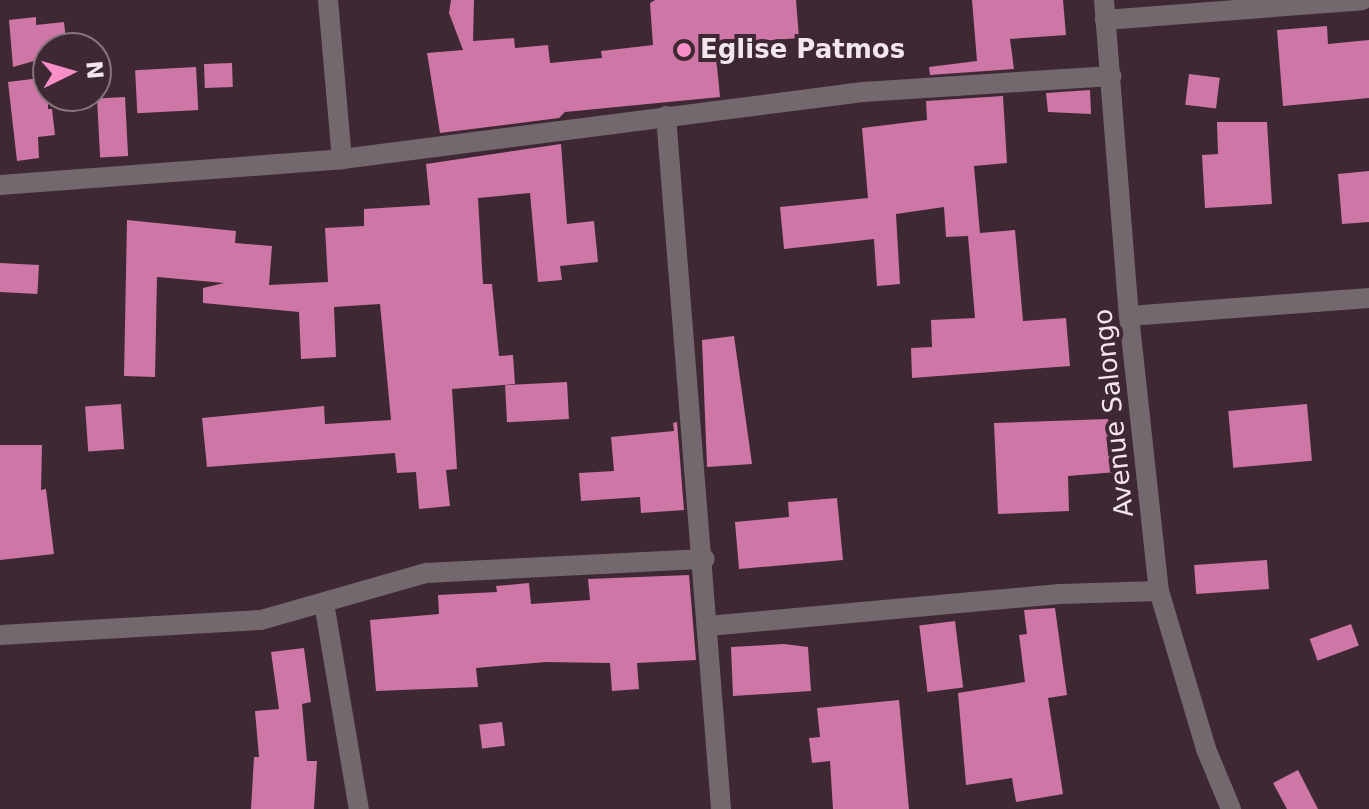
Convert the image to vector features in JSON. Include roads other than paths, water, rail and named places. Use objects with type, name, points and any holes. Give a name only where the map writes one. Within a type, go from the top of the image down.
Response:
[{"type":"street","points":[[328,0],[342,159]]},
{"type":"street","points":[[1104,10],[1362,0]]},
{"type":"street","name":"Avenue Salongo","points":[[1104,10],[1129,316],[1159,591],[1206,749],[1231,809]]},
{"type":"street","points":[[0,185],[342,159],[863,92],[1111,76]]},
{"type":"street","points":[[666,116],[705,559],[721,809]]},
{"type":"street","points":[[1129,316],[1369,298]]},
{"type":"street","points":[[0,635],[261,620],[426,573],[705,559]]},
{"type":"street","points":[[708,626],[1060,594],[1159,591]]},
{"type":"street","points":[[324,603],[359,809]]},
{"type":"place","name":"Eglise Patmos","points":[[684,50]]}]
